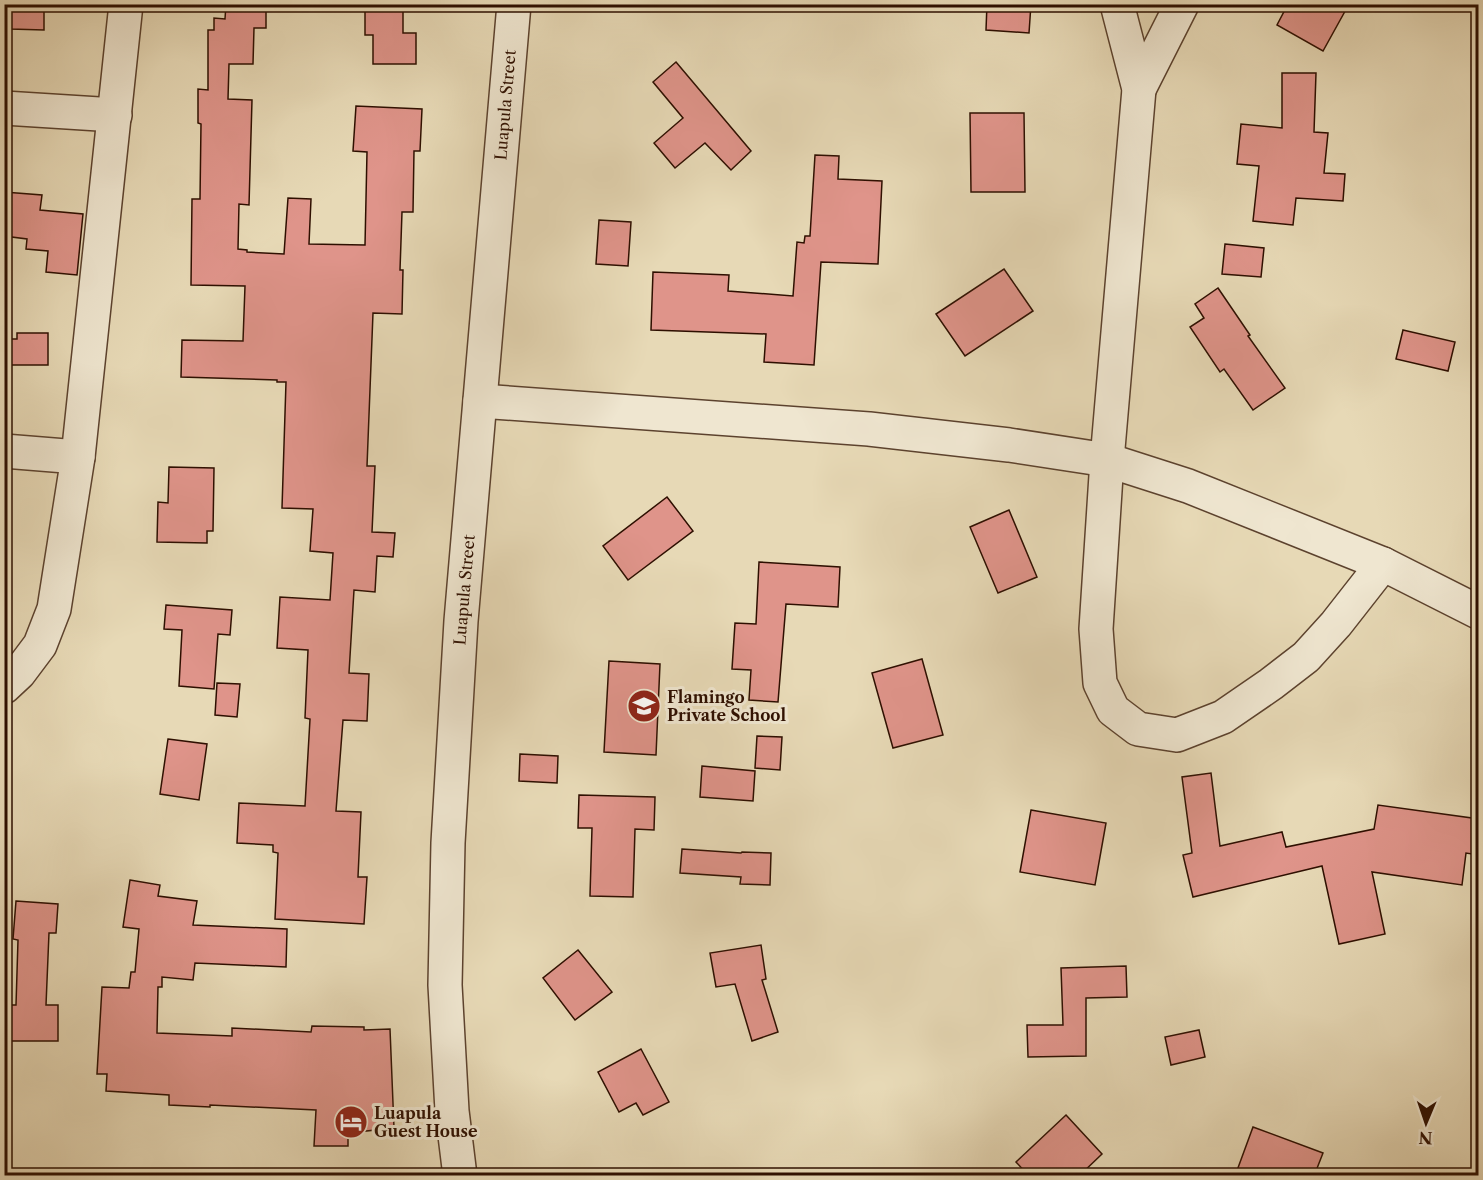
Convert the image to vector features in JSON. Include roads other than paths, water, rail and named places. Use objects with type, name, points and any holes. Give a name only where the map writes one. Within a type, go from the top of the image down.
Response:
[{"type":"street","points":[[4,687],[19,673],[40,645],[54,609],[78,457],[126,4]]},
{"type":"street","name":"Luapula Street","points":[[460,1176],[452,1111],[445,985],[448,843],[461,621],[514,4]]},
{"type":"street","points":[[1117,4],[1139,89],[1107,460],[1096,628],[1100,683],[1113,710],[1138,729],[1177,735],[1223,717],[1306,657],[1336,624],[1383,564]]},
{"type":"street","points":[[1139,89],[1182,4]]},
{"type":"street","points":[[4,108],[115,115]]},
{"type":"street","points":[[480,401],[869,429],[1107,460],[1188,486],[1383,564],[1479,612]]},
{"type":"street","points":[[4,451],[78,457]]},
{"type":"place","name":"Flamingo Private School","points":[[644,706]]},
{"type":"place","name":"Luapula Guest House","points":[[351,1122]]}]
